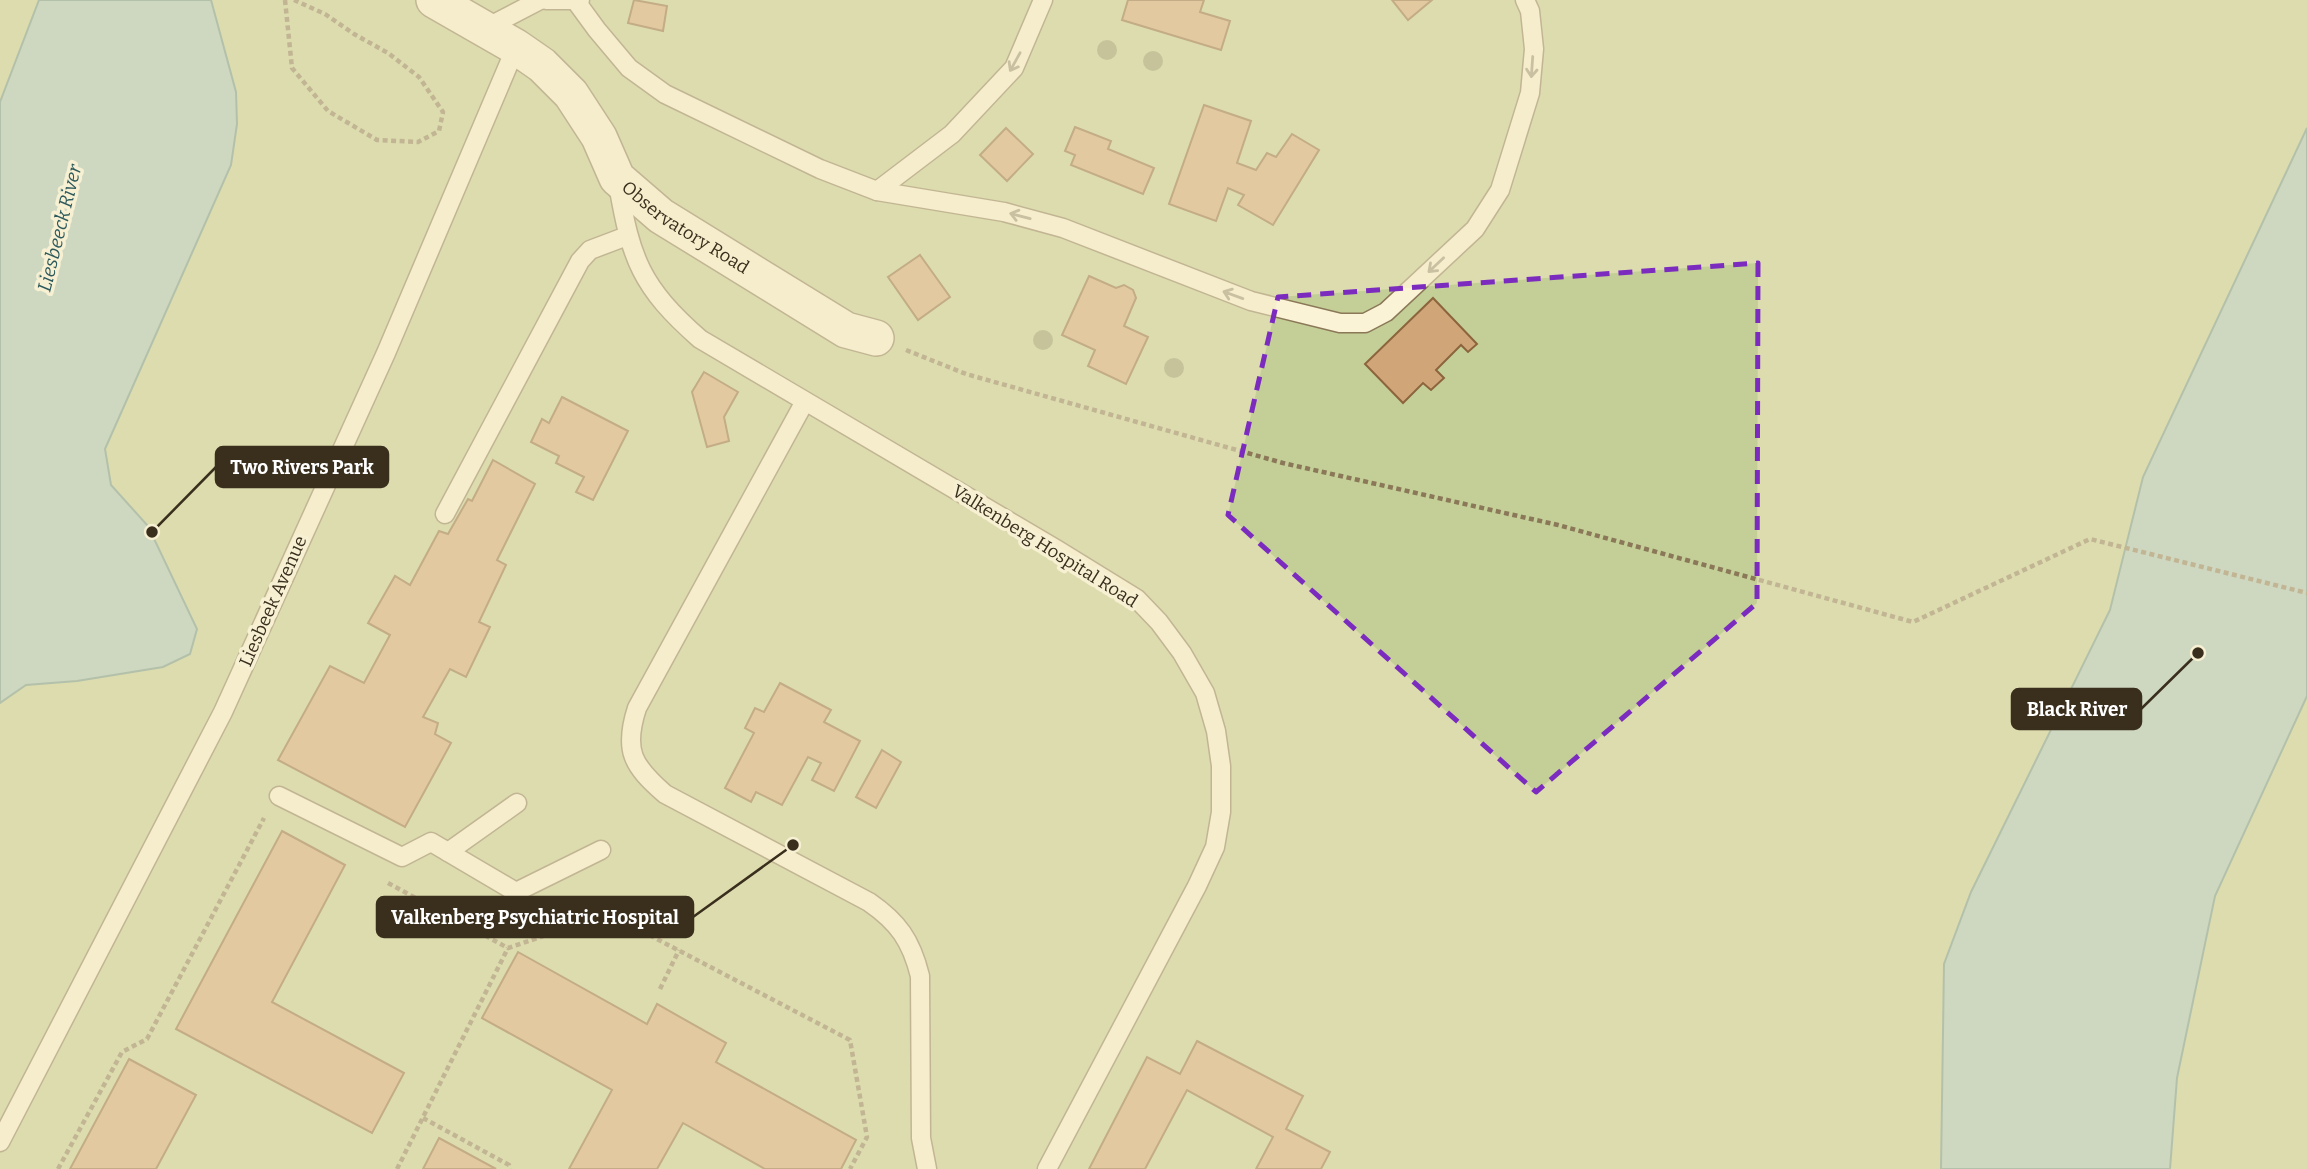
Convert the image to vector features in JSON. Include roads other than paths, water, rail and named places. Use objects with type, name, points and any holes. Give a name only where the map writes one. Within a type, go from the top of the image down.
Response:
[{"type":"street","name":"Observatory Road","points":[[434,0],[542,65],[571,94],[599,137],[617,178],[661,216],[846,330],[876,338]]},
{"type":"lane","points":[[484,29],[543,0],[577,0],[597,30],[629,68],[665,94],[820,169],[877,191],[1004,212],[1063,228],[1152,265],[1251,301],[1340,323],[1365,323],[1386,312],[1475,229],[1500,190],[1530,93],[1534,49],[1530,11],[1525,0]]},
{"type":"lane","points":[[877,191],[951,134],[1014,68],[1043,0]]},
{"type":"lane","name":"Liesbeek Avenue","points":[[0,1142],[223,712],[386,352],[516,47]]},
{"type":"lane","name":"Valkenberg Hospital Road","points":[[617,178],[627,236],[636,263],[654,293],[673,315],[700,339],[1137,599],[1159,622],[1182,653],[1205,693],[1216,731],[1221,766],[1221,812],[1215,847],[1198,886],[1047,1169]]},
{"type":"lane","points":[[445,514],[580,261],[590,250],[627,236]]},
{"type":"lane","points":[[804,402],[637,708],[630,730],[632,755],[642,774],[665,794],[869,902],[888,915],[901,931],[914,952],[920,976],[921,1138],[927,1169]]},
{"type":"lane","points":[[279,796],[402,858],[431,842],[516,892],[601,850]]},
{"type":"lane","points":[[448,852],[517,803]]},
{"type":"water","name":"Liesbeeck River","points":[[39,0],[211,0],[236,92],[237,124],[231,165],[105,449],[111,485],[148,526],[197,629],[190,654],[163,667],[77,681],[26,685],[0,703],[0,102]]},
{"type":"water","points":[[2307,128],[2307,696],[2215,896],[2177,1078],[2170,1169],[1941,1169],[1944,964],[1971,892],[2110,610],[2143,477]]},
{"type":"place","name":"Two Rivers Park","points":[[152,532]]},
{"type":"place","name":"Black River","points":[[2198,653]]},
{"type":"place","name":"Valkenberg Psychiatric Hospital","points":[[793,845]]}]
